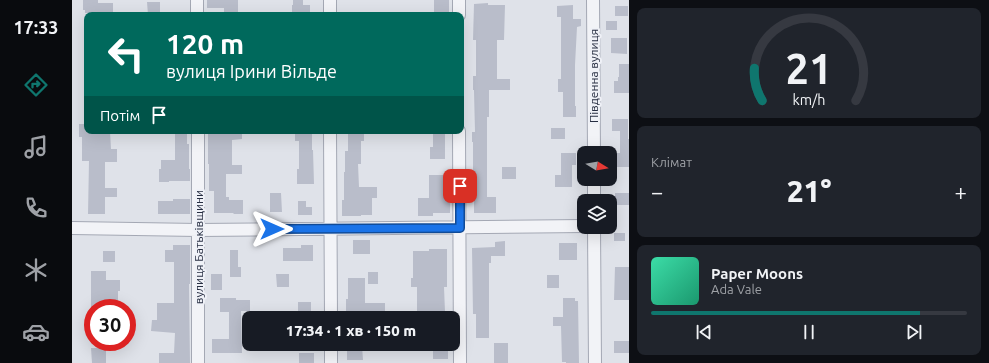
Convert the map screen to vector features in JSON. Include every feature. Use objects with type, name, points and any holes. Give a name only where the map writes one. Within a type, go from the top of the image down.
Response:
[{"type":"street","points":[[198,0],[198,12]]},
{"type":"street","points":[[330,0],[330,12]]},
{"type":"street","points":[[459,0],[459,12]]},
{"type":"street","name":"Південна вулиця","points":[[593,0],[594,146]]},
{"type":"street","name":"вулиця Батьківщини","points":[[198,134],[198,363]]},
{"type":"street","points":[[330,134],[331,311]]},
{"type":"street","points":[[460,134],[460,363]]},
{"type":"street","points":[[72,228],[198,230],[577,226]]},
{"type":"street","points":[[594,234],[595,363]]},
{"type":"street","points":[[331,351],[331,363]]},
{"type":"building","points":[[83,0],[98,0],[98,3],[113,3],[113,12],[85,12],[85,10],[83,10]]},
{"type":"building","points":[[207,0],[238,0],[238,12],[224,12],[224,8],[207,8]]},
{"type":"building","points":[[293,0],[303,0],[303,5],[310,5],[310,12],[292,12]]},
{"type":"building","points":[[434,0],[449,0],[449,12],[434,12]]},
{"type":"building","points":[[147,2],[160,2],[160,12],[148,12]]},
{"type":"building","points":[[488,3],[488,5],[505,5],[504,40],[497,40],[497,79],[510,79],[510,90],[489,90],[489,117],[487,117],[487,197],[496,197],[496,213],[474,213],[474,190],[471,190],[471,177],[473,177],[472,132],[475,132],[473,76],[476,76],[476,40],[473,40],[474,4]]},
{"type":"building","points":[[573,5],[573,19],[581,19],[581,26],[577,27],[575,65],[576,117],[563,117],[563,92],[558,92],[558,79],[561,79],[561,17],[557,17],[557,6]]},
{"type":"building","points":[[615,6],[628,6],[628,16],[615,16]]},
{"type":"building","points":[[606,21],[617,21],[617,30],[606,30]]},
{"type":"building","points":[[611,38],[627,38],[627,54],[611,53]]},
{"type":"building","points":[[619,64],[629,64],[629,93],[614,93],[614,81],[618,81],[619,77]]},
{"type":"building","points":[[612,119],[628,119],[629,167],[617,167],[617,153],[620,153],[620,131],[612,131]]},
{"type":"building","points":[[79,124],[84,124],[84,134],[110,134],[111,149],[117,149],[117,162],[105,162],[105,188],[117,188],[117,197],[105,197],[105,214],[88,214],[89,161],[82,161],[82,137],[79,137]]},
{"type":"building","points":[[551,128],[565,128],[565,139],[551,139]]},
{"type":"building","points":[[175,134],[187,134],[187,144],[189,144],[190,181],[159,182],[161,160],[175,160]]},
{"type":"building","points":[[208,134],[242,134],[242,139],[232,140],[232,165],[242,165],[242,174],[226,174],[226,197],[229,197],[229,200],[243,200],[243,214],[214,213],[214,191],[209,191]]},
{"type":"building","points":[[295,134],[312,134],[314,184],[297,184],[297,169],[299,169],[299,141],[295,141]]},
{"type":"building","points":[[348,134],[364,134],[364,141],[361,141],[361,164],[358,164],[359,187],[377,187],[377,198],[372,198],[372,215],[342,216],[342,200],[344,200],[345,151],[348,151]]},
{"type":"building","points":[[433,134],[445,134],[445,159],[430,159],[430,147],[433,147]]},
{"type":"building","points":[[561,153],[576,153],[576,165],[572,165],[572,187],[555,187],[555,175],[561,175]]},
{"type":"building","points":[[502,167],[516,167],[516,179],[502,179]]},
{"type":"building","points":[[429,175],[445,175],[445,200],[450,200],[450,213],[433,213],[433,216],[418,216],[418,198],[429,198]]},
{"type":"building","points":[[270,193],[281,193],[282,212],[270,212]]},
{"type":"building","points":[[629,193],[629,205],[617,205],[617,194],[615,194]]},
{"type":"building","points":[[173,199],[190,199],[190,214],[158,214],[158,201],[173,201]]},
{"type":"building","points":[[298,201],[306,201],[306,207],[312,207],[312,215],[298,215]]},
{"type":"building","points":[[625,233],[625,241],[614,241],[614,234]]},
{"type":"building","points":[[353,240],[370,240],[370,254],[353,254]]},
{"type":"building","points":[[505,241],[505,256],[491,256],[491,263],[489,263],[489,338],[476,338],[476,314],[473,314],[472,248],[495,247],[495,242]]},
{"type":"building","points":[[559,243],[577,243],[577,260],[559,260]]},
{"type":"building","points":[[173,245],[190,245],[190,363],[159,363],[159,353],[174,353],[175,333],[151,331],[152,320],[157,320],[157,303],[174,303],[174,262],[165,262],[165,250],[173,250]]},
{"type":"building","points":[[301,245],[313,245],[313,261],[283,261],[283,248],[301,248]]},
{"type":"building","points":[[429,249],[447,249],[447,287],[444,287],[445,311],[417,311],[417,287],[411,287],[411,278],[413,278],[413,251],[429,251]]},
{"type":"building","points":[[230,250],[238,250],[238,267],[241,267],[241,277],[230,277]]},
{"type":"building","points":[[103,251],[115,251],[115,262],[103,262]]},
{"type":"building","points":[[615,267],[629,267],[629,300],[614,300]]},
{"type":"building","points":[[91,271],[106,271],[106,280],[120,280],[118,299],[91,299]]},
{"type":"building","points":[[368,272],[378,272],[378,284],[368,284]]},
{"type":"building","points":[[211,274],[222,274],[222,290],[211,290]]},
{"type":"building","points":[[276,274],[289,274],[289,287],[277,287]]},
{"type":"building","points":[[547,275],[559,275],[559,288],[547,288]]},
{"type":"building","points":[[348,278],[365,278],[365,303],[385,303],[385,311],[346,311],[346,299],[348,299]]},
{"type":"building","points":[[220,298],[250,300],[250,311],[241,311],[242,353],[212,353],[212,339],[229,339],[229,312],[220,312]]},
{"type":"building","points":[[563,298],[575,298],[575,301],[578,301],[579,363],[562,362],[561,326],[553,326],[553,317],[563,317]]},
{"type":"building","points":[[298,302],[311,302],[311,311],[298,311]]},
{"type":"building","points":[[614,341],[629,341],[629,353],[614,353]]},
{"type":"building","points":[[494,343],[508,343],[508,363],[494,363]]},
{"type":"building","points":[[91,351],[106,351],[106,363],[92,363]]},
{"type":"building","points":[[347,351],[362,351],[363,360],[347,360]]},
{"type":"building","points":[[433,351],[448,351],[448,359],[433,359]]},
{"type":"building","points":[[299,353],[314,353],[314,363],[299,363]]},
{"type":"route","points":[[272,229],[460,228],[460,186]]}]
